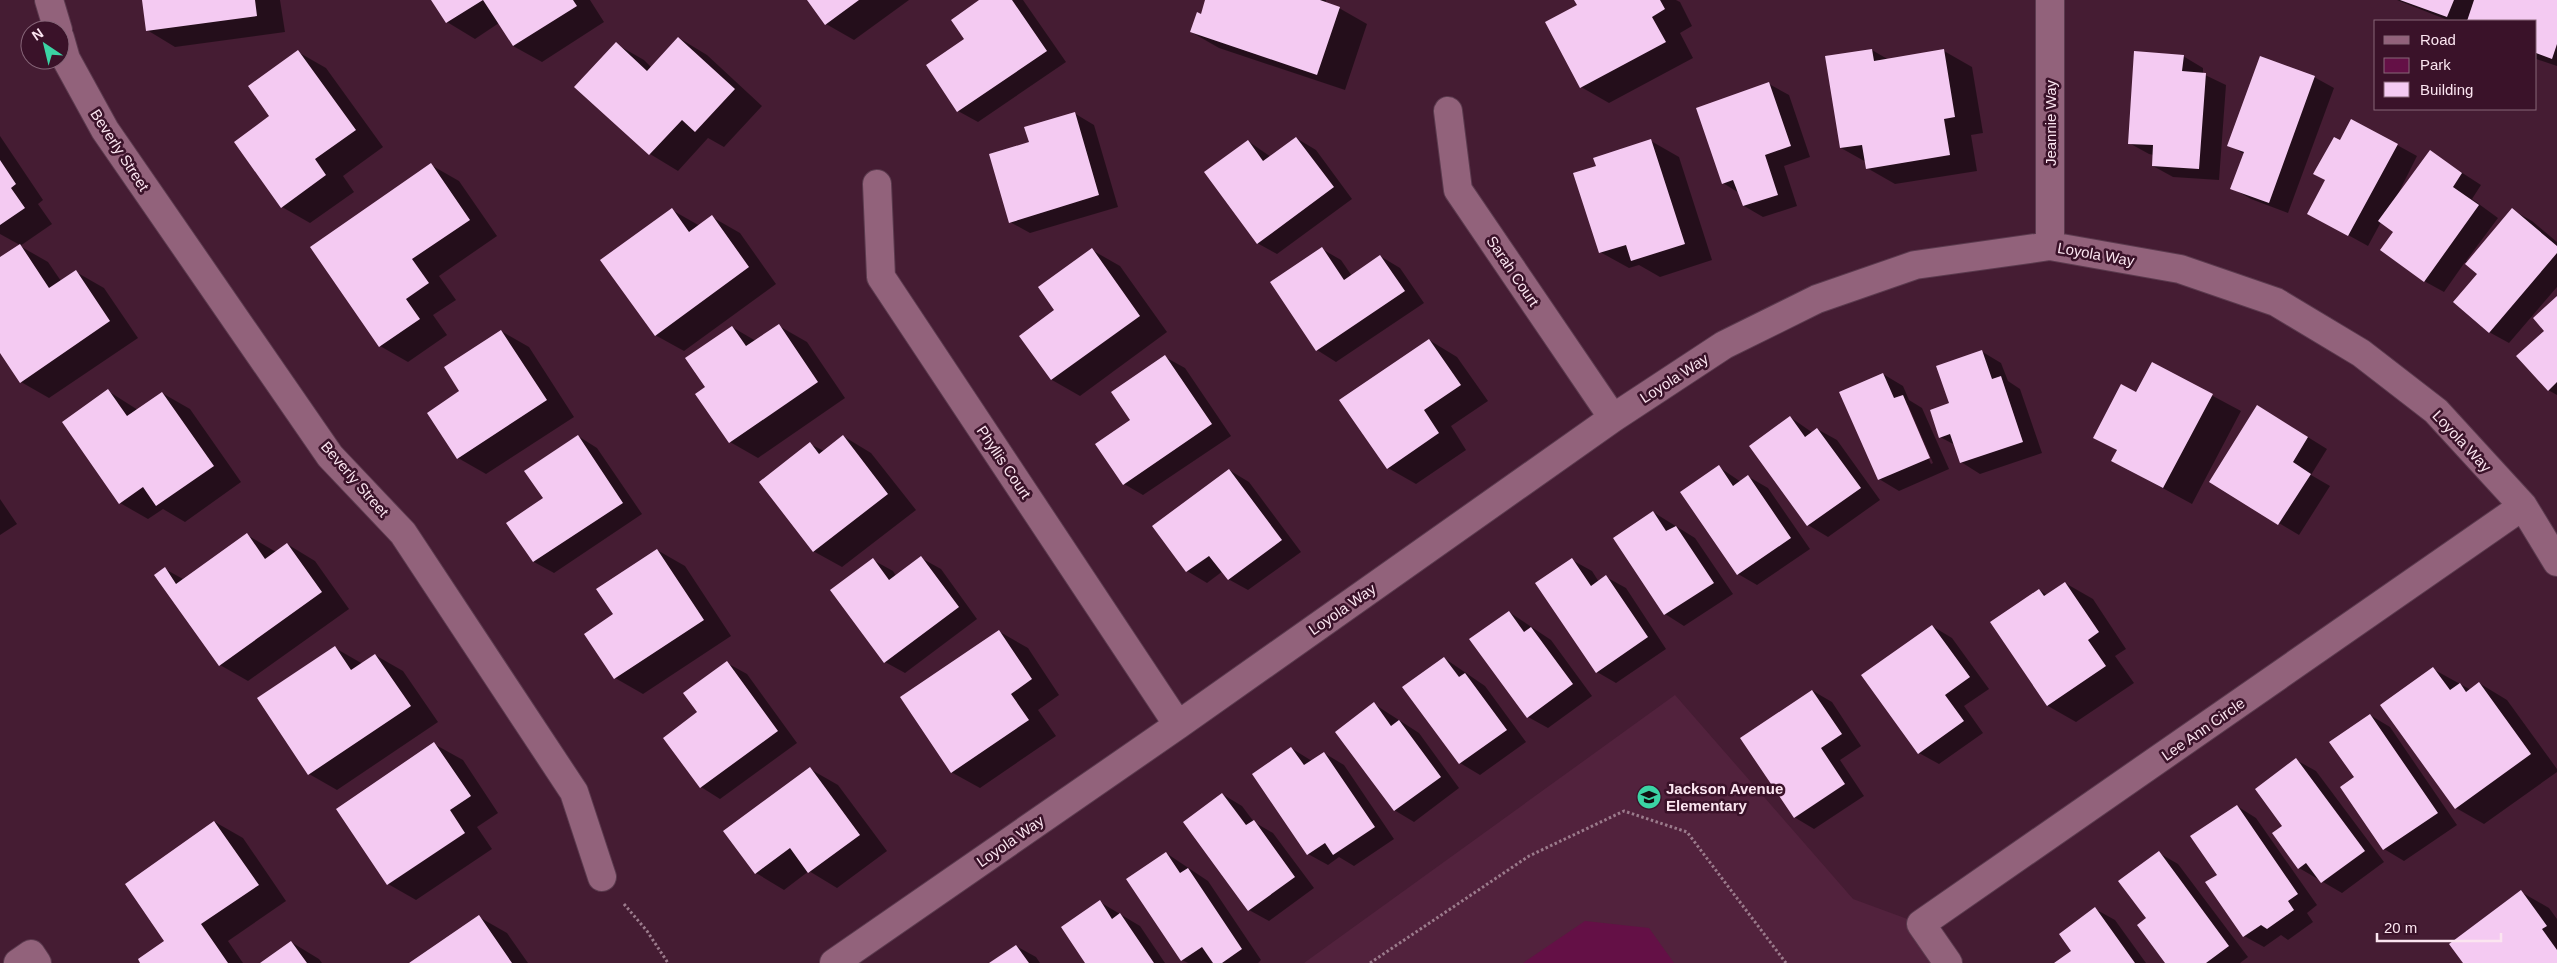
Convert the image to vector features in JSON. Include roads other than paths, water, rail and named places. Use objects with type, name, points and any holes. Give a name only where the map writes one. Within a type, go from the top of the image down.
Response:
[{"type":"street","points":[[49,0],[55,20]]},
{"type":"street","name":"Jeannie Way","points":[[2050,0],[2050,246]]},
{"type":"street","name":"Beverly Street","points":[[70,66],[111,138],[330,456],[403,533],[574,792],[602,877]]},
{"type":"street","name":"Sarah Court","points":[[1448,110],[1458,190],[1612,418]]},
{"type":"street","name":"Phyllis Court","points":[[877,184],[881,277],[1178,725]]},
{"type":"street","name":"Loyola Way","points":[[834,963],[1178,725],[1612,418],[1724,345],[1817,299],[1915,265],[2050,246],[2180,269],[2276,302],[2361,353],[2436,411],[2523,506],[2557,562]]},
{"type":"street","name":"Lee Ann Circle","points":[[1948,963],[1921,924],[2523,506]]},
{"type":"place","name":"Jackson Avenue Elementary","points":[[1649,797]]}]
